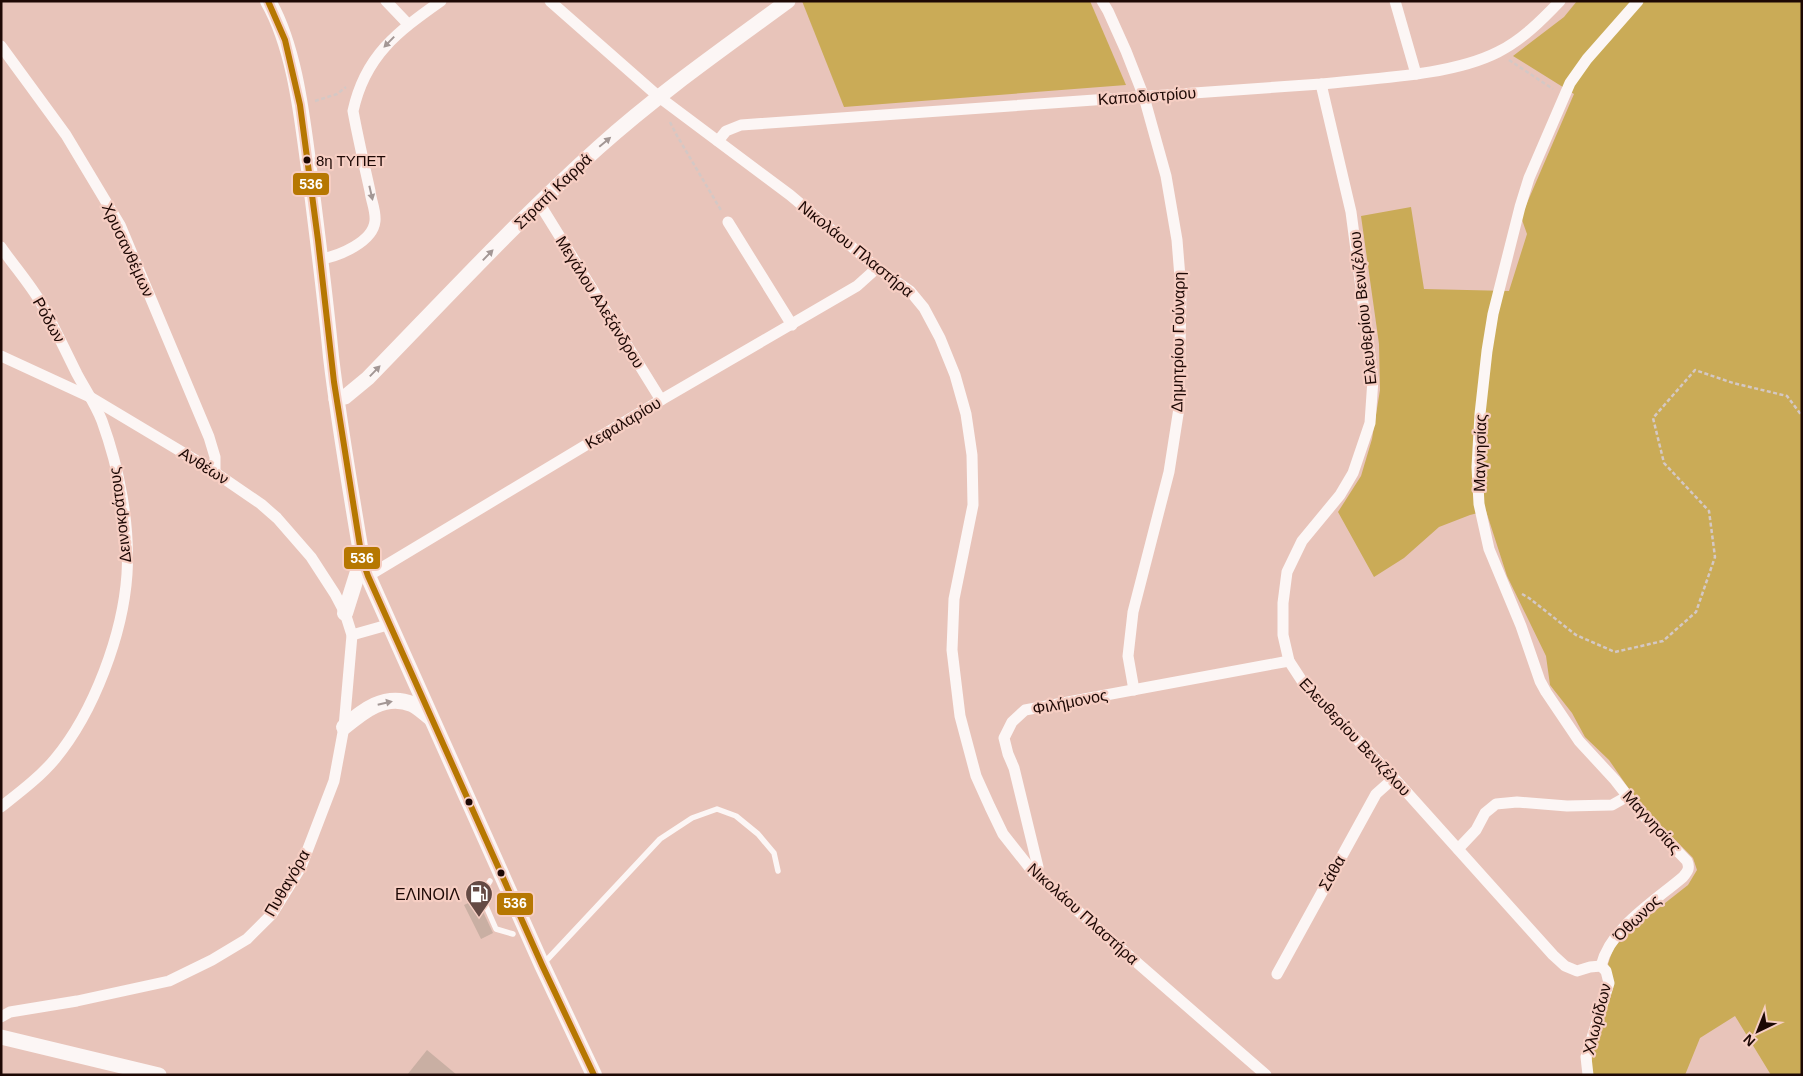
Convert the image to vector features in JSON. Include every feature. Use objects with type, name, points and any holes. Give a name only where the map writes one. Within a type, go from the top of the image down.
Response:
[{"type":"main road","points":[[268,1],[289,53],[299,106],[321,259],[336,398],[362,559],[542,965],[594,1075]]},
{"type":"main road","points":[[345,613],[362,559]]},
{"type":"main road","points":[[344,727],[363,711],[388,701],[400,701],[414,705],[433,720]]},
{"type":"street","points":[[386,1],[408,24]]},
{"type":"street","points":[[321,259],[340,254],[356,246],[370,232],[375,222],[374,205],[353,111],[356,98],[368,70],[385,46],[408,24],[440,1]]},
{"type":"street","name":"Νικολάου Πλαστήρα","points":[[550,1],[659,97],[790,195],[877,268],[910,292],[924,308],[949,360],[966,414],[972,455],[973,505],[954,598],[952,650],[960,716],[976,776],[1003,834],[1033,872],[1266,1075]]},
{"type":"street","name":"Στρατή Καρρά","points":[[336,398],[346,397],[368,378],[539,203],[600,146],[659,97],[788,1]]},
{"type":"street","name":"Δημητρίου Γούναρη","points":[[1102,1],[1126,51],[1144,97],[1166,176],[1177,240],[1181,290],[1179,408],[1169,472],[1133,612],[1128,656],[1134,690]]},
{"type":"street","points":[[1395,1],[1416,74]]},
{"type":"street","name":"Καποδιστρίου","points":[[718,141],[726,131],[741,125],[1321,84],[1416,74],[1465,64],[1497,52],[1532,28],[1560,1]]},
{"type":"street","name":"Μαγνησίας","points":[[1638,1],[1578,70],[1564,96],[1529,178],[1493,314],[1487,351],[1477,467],[1479,504],[1486,540],[1521,626],[1540,681],[1579,741],[1640,812],[1687,861],[1688,870],[1683,877]]},
{"type":"street","name":"Χρυσανθέμων","points":[[1,46],[66,135],[120,225],[209,437],[215,457],[215,473]]},
{"type":"street","name":"Ελευθερίου Βενιζέλου","points":[[1321,84],[1352,212],[1373,379],[1370,424],[1353,474],[1340,495],[1302,542],[1287,572],[1283,603],[1283,635],[1289,662],[1304,684],[1394,778],[1552,955],[1565,966],[1577,971],[1601,966]]},
{"type":"street","name":"Μεγάλου Αλεξάνδρου","points":[[539,203],[661,400]]},
{"type":"street","points":[[728,222],[792,325]]},
{"type":"street","name":"Ρόδων","points":[[1,248],[40,302],[90,398]]},
{"type":"street","name":"Κεφαλαρίου","points":[[368,576],[661,400],[857,286],[877,268]]},
{"type":"street","name":"Ανθέων","points":[[1,356],[90,398],[246,492],[277,518],[311,557],[345,613],[352,635]]},
{"type":"street","name":"Δεινοκράτους","points":[[1,806],[39,775],[55,759],[84,717],[109,656],[120,619],[127,574],[126,535],[122,497],[113,457],[101,420],[90,398]]},
{"type":"street","points":[[352,635],[391,624]]},
{"type":"street","name":"Πυθαγόρα","points":[[1,1017],[10,1012],[77,1001],[169,981],[247,940],[272,914],[301,866],[334,781],[344,727],[352,635]]},
{"type":"street","name":"Φιλήμονος","points":[[1033,872],[1038,867],[1014,768],[1004,738],[1012,722],[1025,710],[1289,662]]},
{"type":"street","name":"Σάθα","points":[[1277,974],[1376,794],[1394,778]]},
{"type":"street","points":[[1458,850],[1476,830],[1485,813],[1496,804],[1517,802],[1567,806],[1612,805],[1628,796]]},
{"type":"street","name":"Όθωνος","points":[[1601,966],[1604,955],[1617,935],[1643,909],[1683,877]]},
{"type":"street","name":"Χλωρίδων","points":[[1588,1075],[1586,1057],[1608,983],[1606,971],[1601,966]]},
{"type":"street","points":[[1,1037],[159,1075]]},
{"type":"lane","points":[[542,965],[660,839],[692,818],[717,809],[736,816],[758,834],[774,852],[778,872]]},
{"type":"lane","points":[[490,881],[481,896],[496,928],[513,934]]},
{"type":"path","points":[[1497,52],[1564,96]]},
{"type":"path","points":[[299,106],[337,94],[368,70]]},
{"type":"path","points":[[669,120],[728,222]]},
{"type":"path","points":[[1503,584],[1529,598],[1576,635],[1615,652],[1663,642],[1696,612],[1715,557],[1709,511],[1664,463],[1653,418],[1695,370],[1733,383],[1787,396],[1802,416]]},
{"type":"shaded area","points":[[802,1],[1090,1],[1126,85],[844,107]]},
{"type":"shaded area","points":[[1577,1],[1802,1],[1802,1075],[1771,1075],[1735,1016],[1700,1038],[1685,1075],[1592,1075],[1592,1055],[1613,981],[1608,964],[1613,949],[1627,933],[1688,885],[1697,870],[1693,858],[1638,802],[1609,760],[1585,737],[1572,713],[1550,685],[1546,656],[1507,576],[1486,511],[1439,527],[1404,558],[1374,577],[1338,512],[1361,476],[1372,439],[1380,390],[1379,344],[1361,216],[1411,207],[1424,289],[1509,291],[1527,234],[1521,217],[1574,94],[1513,56],[1564,17]]},
{"type":"building","points":[[477,899],[493,933],[481,939],[464,905]]},
{"type":"building","points":[[427,1050],[457,1075],[407,1075]]},
{"type":"transit line","name":"536","points":[[268,1],[285,40],[300,105],[334,382],[362,559],[542,965],[594,1075]]},
{"type":"place","name":"8η ΤΥΠΕΤ","points":[[307,160]]},
{"type":"place","name":"ΕΛΙΝΟΙΛ","points":[[479,918]]}]
